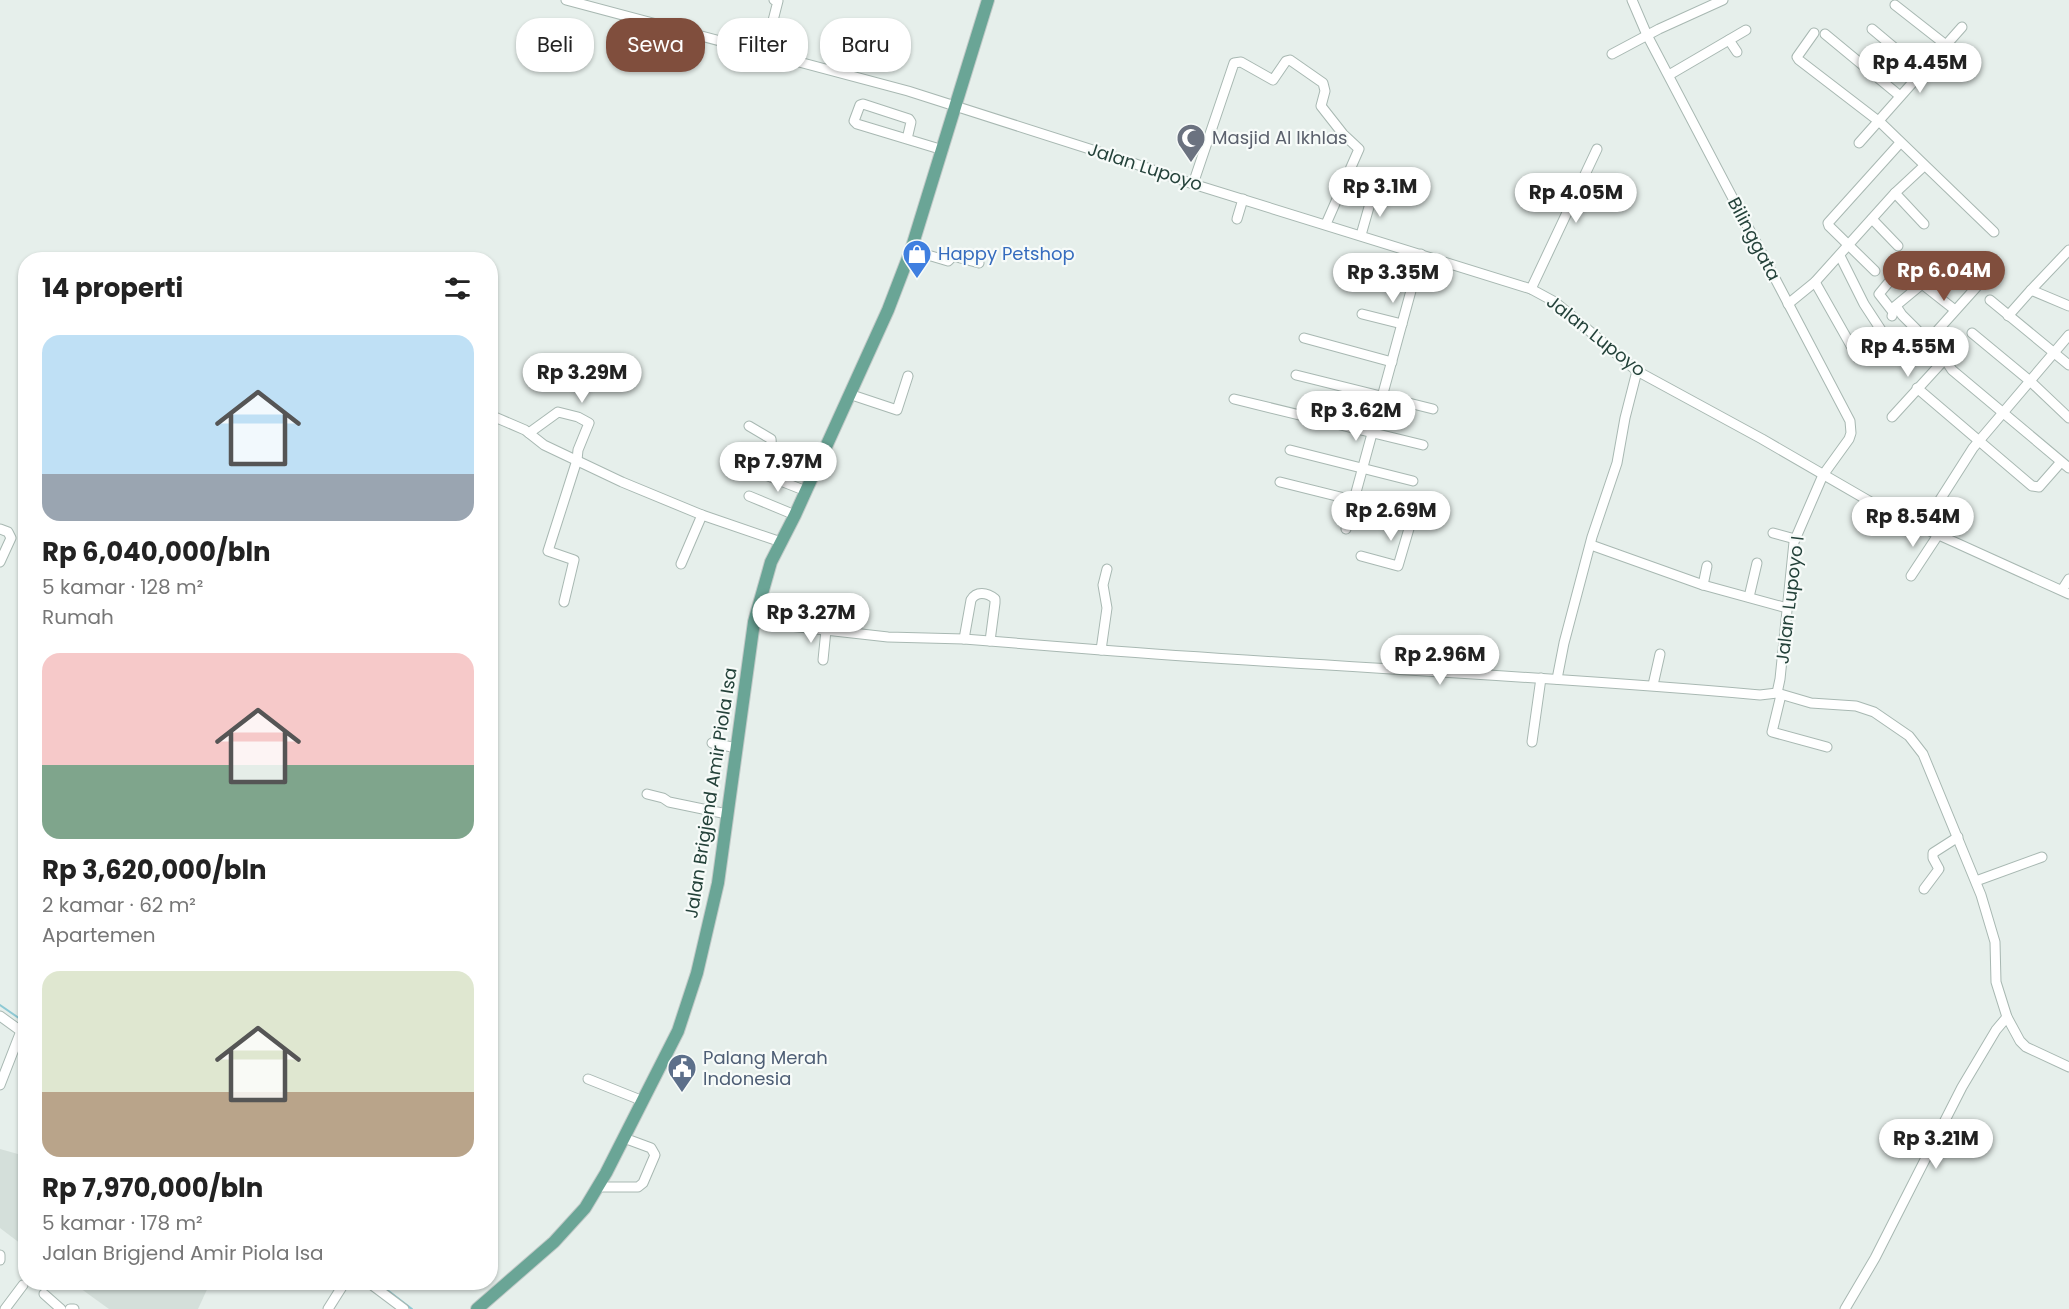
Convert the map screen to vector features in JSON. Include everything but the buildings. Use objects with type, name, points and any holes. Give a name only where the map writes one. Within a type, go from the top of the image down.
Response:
[{"type":"main road","name":"Jalan Brigjend Amir Piola Isa","points":[[477,1309],[554,1242],[585,1208],[624,1138],[678,1031],[697,973],[718,883],[754,622],[767,575],[888,310],[911,250],[988,0]]},
{"type":"street","name":"Jalan Lupoyo","points":[[566,0],[717,39]]},
{"type":"street","points":[[774,0],[778,1],[774,18]]},
{"type":"street","name":"Bilinggata","points":[[1632,0],[1653,32],[1672,74],[1791,302],[1850,421],[1849,439],[1823,475]]},
{"type":"street","points":[[1612,54],[1653,32],[1723,0]]},
{"type":"street","points":[[1895,5],[1946,45]]},
{"type":"street","points":[[1859,143],[1962,27]]},
{"type":"street","points":[[1872,28],[1922,71]]},
{"type":"street","points":[[1672,74],[1746,30]]},
{"type":"street","points":[[1814,33],[1799,52],[1797,57],[1799,60],[1878,121],[1994,232]]},
{"type":"street","points":[[1825,34],[1900,96]]},
{"type":"street","points":[[1729,40],[1737,52]]},
{"type":"street","points":[[1193,184],[1234,63],[1241,62],[1273,80],[1287,60],[1290,60],[1323,82],[1325,91],[1321,106],[1342,134],[1359,150],[1326,224]]},
{"type":"street","name":"Jalan Lupoyo","points":[[808,64],[956,106],[1193,184],[1531,289],[1555,302],[1637,371],[1762,439],[1861,498],[2065,592]]},
{"type":"street","points":[[907,139],[911,122],[909,119],[867,105],[860,105],[855,123],[907,139],[943,150]]},
{"type":"street","points":[[1875,271],[1829,226],[1829,220],[1900,142]]},
{"type":"street","points":[[1531,289],[1597,149]]},
{"type":"street","points":[[1791,302],[1815,282],[1895,193],[1924,166]]},
{"type":"street","points":[[1361,235],[1373,193]]},
{"type":"street","points":[[1895,193],[1924,224]]},
{"type":"street","points":[[1236,219],[1243,199]]},
{"type":"street","points":[[1872,219],[1898,246]]},
{"type":"street","points":[[911,250],[948,261],[953,256],[979,263]]},
{"type":"street","points":[[2008,316],[2069,250]]},
{"type":"street","points":[[1346,529],[1421,254]]},
{"type":"street","points":[[1840,256],[1864,304],[1881,330]]},
{"type":"street","points":[[1914,261],[1898,271],[1879,294],[1893,310],[1902,315],[1928,341],[1952,370],[2065,465],[2036,488],[2032,486],[1917,388]]},
{"type":"street","points":[[1815,282],[1858,358]]},
{"type":"street","points":[[1928,341],[1981,282]]},
{"type":"street","points":[[1893,310],[1922,284],[1955,310]]},
{"type":"street","points":[[2031,290],[2069,306]]},
{"type":"street","points":[[1990,300],[2069,365]]},
{"type":"street","points":[[1362,314],[1402,324]]},
{"type":"street","points":[[1972,333],[2030,381],[2069,418]]},
{"type":"street","points":[[1922,528],[1979,441],[2069,335]]},
{"type":"street","points":[[1304,338],[1392,362]]},
{"type":"street","points":[[1892,417],[1945,359]]},
{"type":"street","points":[[1557,679],[1564,643],[1591,545],[1617,463],[1637,371]]},
{"type":"street","points":[[1296,375],[1433,409]]},
{"type":"street","points":[[849,394],[897,410],[908,376]]},
{"type":"street","points":[[1234,399],[1422,445]]},
{"type":"street","points":[[529,433],[558,412],[588,421],[589,425],[578,450],[577,460],[548,551],[574,560],[564,602]]},
{"type":"street","points":[[498,419],[529,433],[544,445],[621,482],[702,515],[781,542]]},
{"type":"street","points":[[749,426],[771,439],[766,469],[768,476],[806,490]]},
{"type":"street","points":[[1290,450],[1413,481]]},
{"type":"street","name":"Jalan Lupoyo I","points":[[1823,475],[1795,540],[1779,694],[1772,732],[1827,747]]},
{"type":"street","points":[[1280,482],[1413,515],[1398,566],[1361,556]]},
{"type":"street","points":[[750,496],[795,515]]},
{"type":"street","points":[[681,564],[702,515]]},
{"type":"street","points":[[0,529],[8,532],[11,538],[0,562]]},
{"type":"street","points":[[1773,533],[1795,540]]},
{"type":"street","points":[[1911,576],[1938,535]]},
{"type":"street","points":[[1591,545],[1703,585],[1787,608]]},
{"type":"street","points":[[1749,597],[1757,563]]},
{"type":"street","points":[[1703,585],[1707,566]]},
{"type":"street","points":[[1101,650],[1107,608],[1103,585],[1107,569]]},
{"type":"street","points":[[2065,592],[2069,579]]},
{"type":"street","points":[[964,639],[970,600],[978,594],[988,594],[995,599],[990,641]]},
{"type":"street","points":[[754,622],[888,637],[964,639],[1278,663],[1653,685],[1760,695],[1779,694],[1811,703],[1856,706],[1874,712],[1909,736],[1923,754],[1976,881],[1995,942],[1996,982],[2007,1017],[2020,1041],[2026,1047],[2069,1067]]},
{"type":"street","points":[[823,660],[826,630]]},
{"type":"street","points":[[1653,685],[1660,654]]},
{"type":"street","points":[[1532,742],[1542,678]]},
{"type":"street","points":[[712,743],[737,748]]},
{"type":"street","points":[[647,794],[669,802],[727,814]]},
{"type":"street","points":[[1924,889],[1939,869],[1933,853],[1958,837]]},
{"type":"street","points":[[1976,881],[2042,857]]},
{"type":"street","points":[[0,1016],[18,1029]]},
{"type":"street","points":[[1845,1309],[1875,1258],[1957,1097],[1996,1030],[2007,1017]]},
{"type":"street","points":[[0,1084],[18,1044]]},
{"type":"street","points":[[588,1079],[643,1101]]},
{"type":"street","points":[[598,1187],[638,1187],[643,1183],[655,1155],[654,1151],[624,1138]]},
{"type":"street","points":[[0,1255],[0,1260]]},
{"type":"street","points":[[0,1306],[4,1309],[20,1290]]},
{"type":"street","points":[[328,1309],[340,1290]]},
{"type":"street","points":[[379,1290],[404,1309]]},
{"type":"street","points":[[44,1294],[61,1309]]},
{"type":"shaded area","points":[[0,1149],[18,1154],[18,1242],[0,1228]]},
{"type":"shaded area","points":[[83,1290],[207,1290],[198,1309],[109,1309]]},
{"type":"waterway","points":[[0,1005],[18,1017]]},
{"type":"waterway","points":[[387,1290],[412,1309]]},
{"type":"place","name":"Masjid Al Ikhlas","points":[[1191,164]]},
{"type":"place","name":"Happy Petshop","points":[[917,280]]},
{"type":"place","name":"Palang Merah Indonesia","points":[[682,1094]]}]
